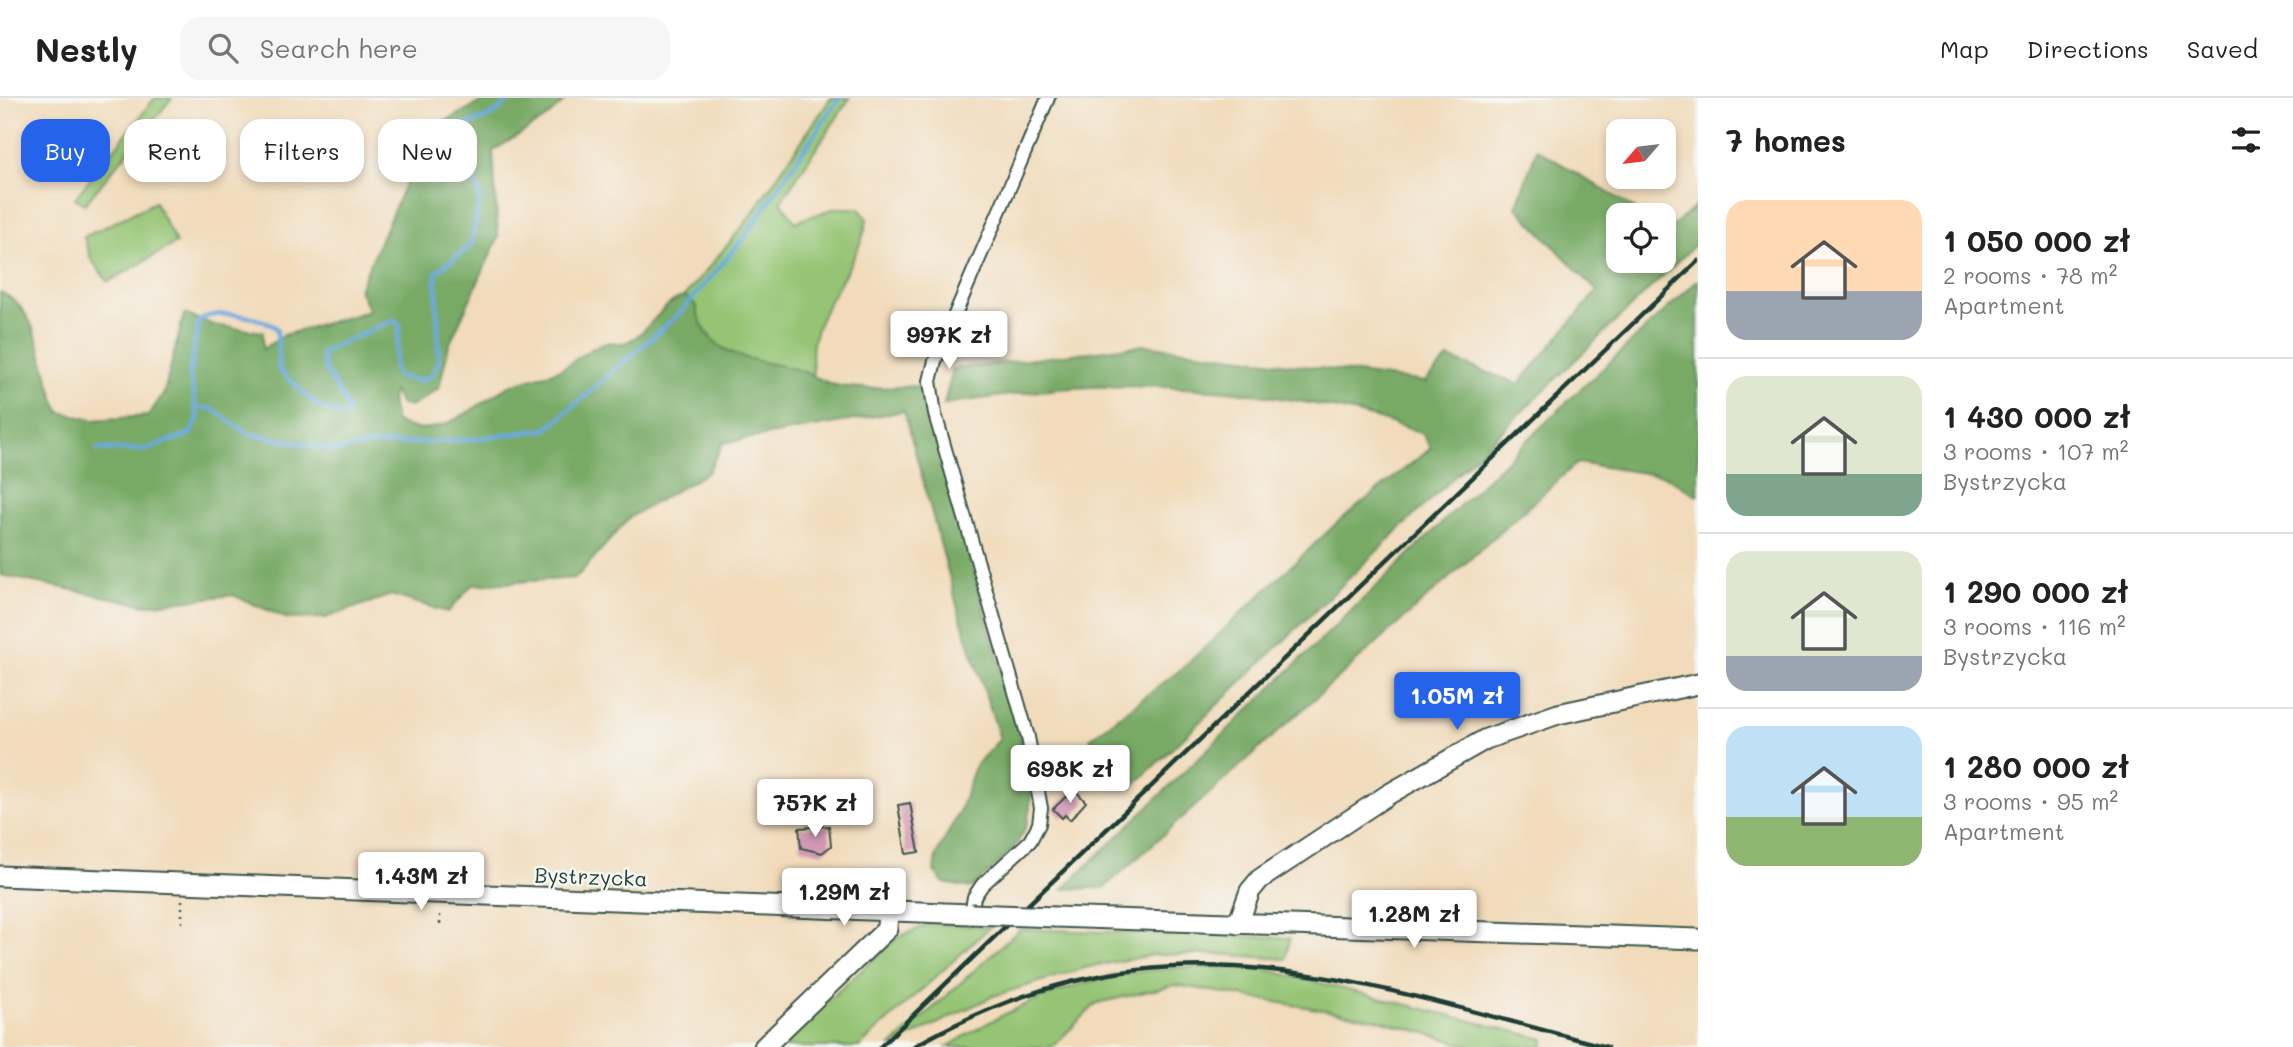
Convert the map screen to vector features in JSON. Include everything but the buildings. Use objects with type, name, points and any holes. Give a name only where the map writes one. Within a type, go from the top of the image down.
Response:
[{"type":"street","points":[[971,914],[974,897],[982,885],[1030,841],[1039,824],[1041,808],[1028,737],[935,414],[930,381],[935,361],[1048,98]]},
{"type":"street","points":[[1238,924],[1250,891],[1260,879],[1389,794],[1486,739],[1558,714],[1698,684]]},
{"type":"street","name":"Bystrzycka","points":[[0,876],[888,909],[1055,918],[1698,939]]},
{"type":"street","points":[[764,1047],[887,929],[888,909]]},
{"type":"path","points":[[182,923],[183,883]]},
{"type":"green space","points":[[155,98],[172,98],[155,119],[138,119]]},
{"type":"green space","points":[[488,98],[568,98],[546,118],[493,151],[498,238],[449,345],[439,388],[412,406],[401,405],[393,391],[391,400],[396,422],[411,428],[426,429],[454,420],[506,388],[562,368],[596,347],[605,343],[627,342],[643,331],[669,304],[685,296],[696,306],[701,324],[710,337],[734,354],[795,369],[845,387],[927,386],[922,396],[949,482],[1030,772],[1029,812],[1020,839],[1000,862],[971,888],[944,883],[934,871],[936,856],[960,810],[975,766],[1000,739],[960,616],[904,411],[723,443],[708,472],[630,517],[576,578],[472,585],[448,612],[391,595],[325,618],[288,619],[233,595],[146,605],[0,575],[0,292],[14,301],[33,329],[60,412],[93,420],[148,416],[164,393],[184,314],[214,325],[263,332],[263,349],[284,335],[369,311],[359,289],[406,182],[477,182],[477,119],[449,119]]},
{"type":"green space","points":[[831,98],[850,98],[781,201],[795,222],[835,208],[859,208],[867,219],[857,251],[818,327],[812,347],[813,376],[726,350],[712,340],[702,325],[696,306],[685,296],[744,225]]},
{"type":"green space","points":[[124,137],[124,156],[110,174],[110,154]]},
{"type":"green space","points":[[1537,149],[1625,203],[1606,203],[1606,273],[1666,273],[1131,788],[1090,739],[1184,667],[1339,521],[1431,448],[1423,434],[1341,409],[1296,400],[1203,389],[1113,386],[1071,388],[944,404],[953,369],[1145,345],[1425,382],[1448,358],[1519,384],[1597,291],[1516,207]]},
{"type":"green space","points":[[88,182],[103,182],[85,204],[75,198]]},
{"type":"green space","points":[[155,202],[176,243],[108,282],[91,259],[84,237]]},
{"type":"green space","points":[[1698,204],[1698,242],[1676,263],[1676,223]]},
{"type":"green space","points":[[1698,280],[1698,496],[1665,476],[1577,463],[1104,888],[1063,889],[1566,403]]},
{"type":"green space","points":[[932,923],[990,927],[859,1047],[777,1047],[898,937]]},
{"type":"green space","points":[[1020,929],[1290,938],[1286,959],[1217,954],[1152,955],[1088,967],[993,996],[890,1047]]},
{"type":"green space","points":[[1182,967],[1264,969],[1544,1039],[1543,1047],[1474,1047],[1376,1019],[1176,985],[1097,1003],[1052,1047],[947,1047],[1007,1013],[1072,987],[1133,972]]},
{"type":"waterway","points":[[98,449],[144,450],[190,434],[198,419],[190,373],[199,321],[206,317],[239,315],[261,320],[277,329],[279,370],[310,400],[339,414],[348,414],[346,405],[325,369],[322,352],[394,320],[400,326],[394,365],[397,376],[420,381],[431,376],[439,361],[436,272],[471,245],[480,199],[473,171],[456,130],[491,115],[510,98]]},
{"type":"waterway","points":[[195,408],[213,409],[246,433],[337,451],[369,445],[466,440],[547,429],[680,313],[744,238],[839,98]]},
{"type":"railway","points":[[880,1047],[1698,261]]},
{"type":"railway","points":[[913,1047],[1004,1003],[1091,977],[1175,967],[1258,969],[1341,980],[1426,999],[1607,1047]]}]
